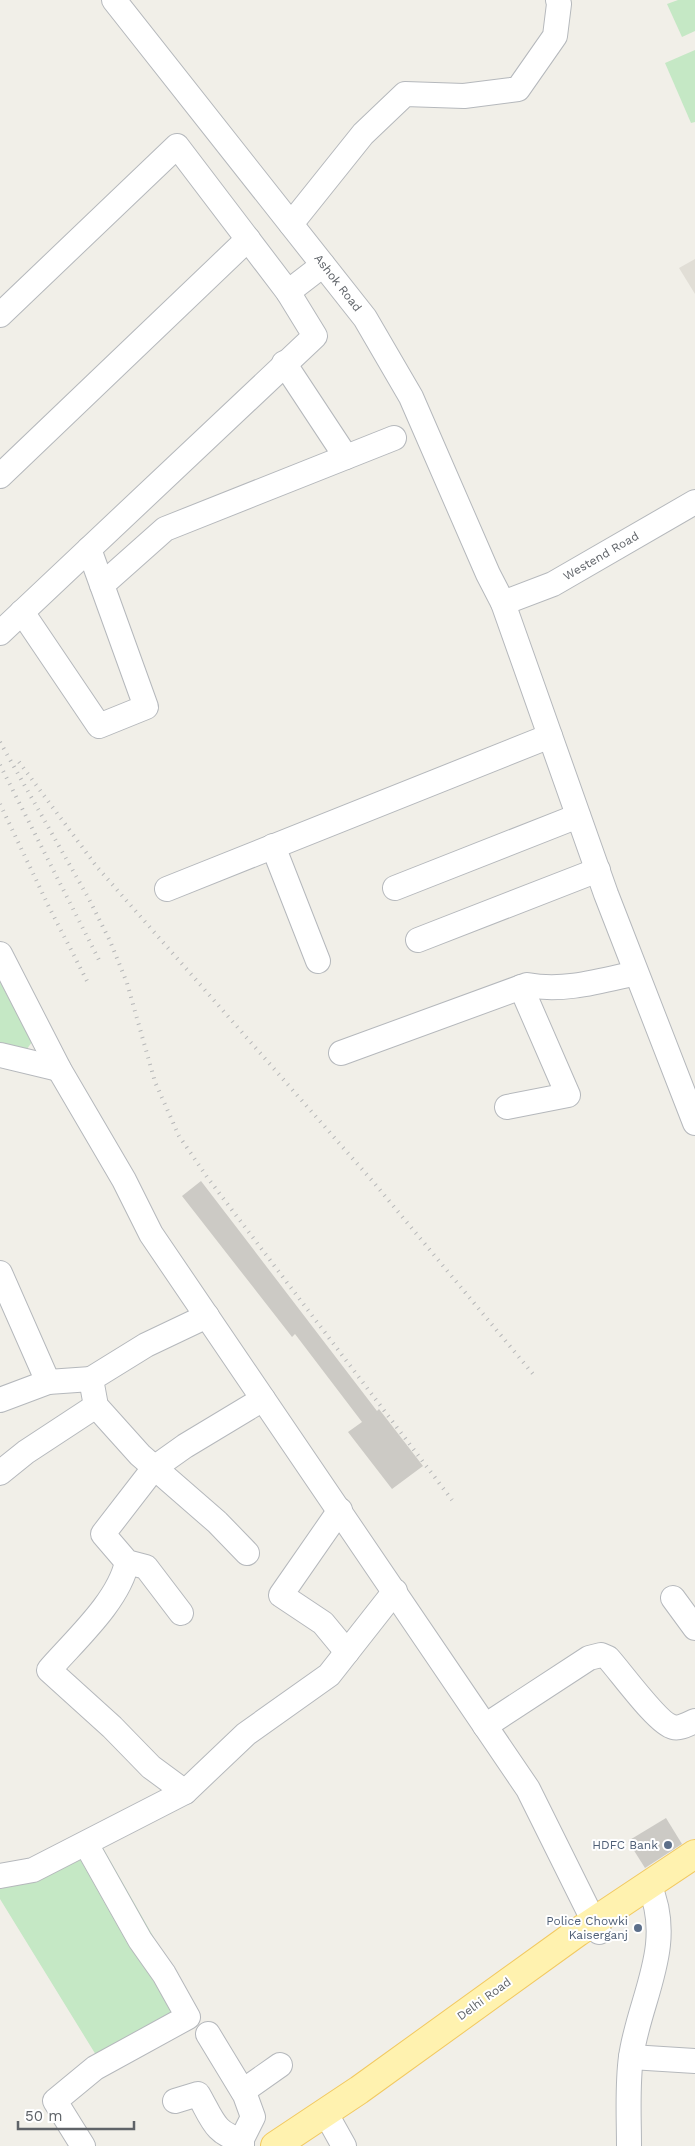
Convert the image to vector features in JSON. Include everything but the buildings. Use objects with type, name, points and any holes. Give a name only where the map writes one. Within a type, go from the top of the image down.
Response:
[{"type":"main road","name":"Delhi Road","points":[[303,2146],[335,2129],[458,2026],[596,1926],[652,1891],[695,1854]]},
{"type":"main road","name":"Delhi Road","points":[[652,1891],[695,1873]]},
{"type":"main road","name":"Delhi Road","points":[[274,2146],[335,2129]]},
{"type":"street","name":"Ashok Road","points":[[114,0],[365,318],[411,397],[488,574],[503,603],[578,816],[695,1123]]},
{"type":"street","points":[[291,224],[363,134],[405,94],[464,96],[518,89],[555,36],[558,0]]},
{"type":"street","points":[[0,315],[177,146],[288,292],[315,336],[0,634]]},
{"type":"street","points":[[0,476],[248,239]]},
{"type":"street","points":[[288,292],[323,265]]},
{"type":"street","points":[[284,364],[346,457]]},
{"type":"street","points":[[102,585],[165,529],[394,438]]},
{"type":"street","name":"Westend Road","points":[[503,603],[553,584],[695,502]]},
{"type":"street","points":[[22,612],[100,726],[146,708],[89,549]]},
{"type":"street","points":[[167,889],[550,736]]},
{"type":"street","points":[[394,888],[578,816]]},
{"type":"street","points":[[273,846],[318,961]]},
{"type":"street","points":[[418,940],[598,870]]},
{"type":"street","points":[[0,954],[59,1069],[124,1180],[152,1234],[528,1789],[596,1926]]},
{"type":"street","points":[[341,1053],[527,985],[548,989],[595,983],[636,972]]},
{"type":"street","points":[[507,1107],[568,1095],[521,987]]},
{"type":"street","points":[[0,1055],[59,1069]]},
{"type":"street","points":[[0,1273],[48,1382]]},
{"type":"street","points":[[0,1400],[48,1382],[90,1379],[146,1345],[207,1316]]},
{"type":"street","points":[[90,1379],[96,1406],[140,1455],[217,1522],[247,1553]]},
{"type":"street","points":[[181,1613],[146,1567],[127,1562],[103,1534],[154,1468],[185,1446],[263,1400]]},
{"type":"street","points":[[0,1473],[26,1452],[96,1406]]},
{"type":"street","points":[[340,1510],[281,1595],[323,1623],[347,1652]]},
{"type":"street","points":[[127,1562],[124,1577],[98,1614],[49,1670],[112,1727],[151,1767],[185,1792]]},
{"type":"street","points":[[0,1876],[33,1870],[185,1792],[246,1734],[329,1675],[395,1591]]},
{"type":"street","points":[[673,1598],[695,1628]]},
{"type":"street","points":[[485,1726],[589,1658],[601,1655],[608,1658],[654,1713],[667,1725],[674,1728],[695,1721]]},
{"type":"street","points":[[83,2146],[55,2101],[95,2068],[188,2017],[164,1974],[140,1940],[86,1844]]},
{"type":"street","points":[[628,2146],[631,2057],[660,1946],[652,1891]]},
{"type":"street","points":[[175,2101],[198,2094],[219,2130],[228,2138],[242,2143],[253,2117],[242,2091],[208,2034]]},
{"type":"street","points":[[631,2057],[695,2061]]},
{"type":"street","points":[[242,2091],[280,2065]]},
{"type":"shaded area","points":[[695,259],[695,294],[679,268]]},
{"type":"green space","points":[[678,0],[695,0],[695,31],[682,37],[667,4]]},
{"type":"green space","points":[[695,50],[695,122],[691,123],[665,63]]},
{"type":"green space","points":[[0,982],[32,1042],[24,1053],[0,1047]]},
{"type":"green space","points":[[103,1848],[199,2017],[104,2068],[0,1899],[0,1889],[27,1881]]},
{"type":"railway","points":[[0,742],[89,899],[110,941],[127,983],[155,1082],[179,1136],[207,1177],[452,1500]]},
{"type":"railway","points":[[19,762],[97,867],[375,1184],[533,1374]]},
{"type":"railway","points":[[0,765],[100,962]]},
{"type":"railway","points":[[0,804],[87,981]]},
{"type":"place","name":"HDFC Bank","points":[[668,1845]]},
{"type":"place","name":"Police Chowki Kaiserganj","points":[[638,1928]]}]
